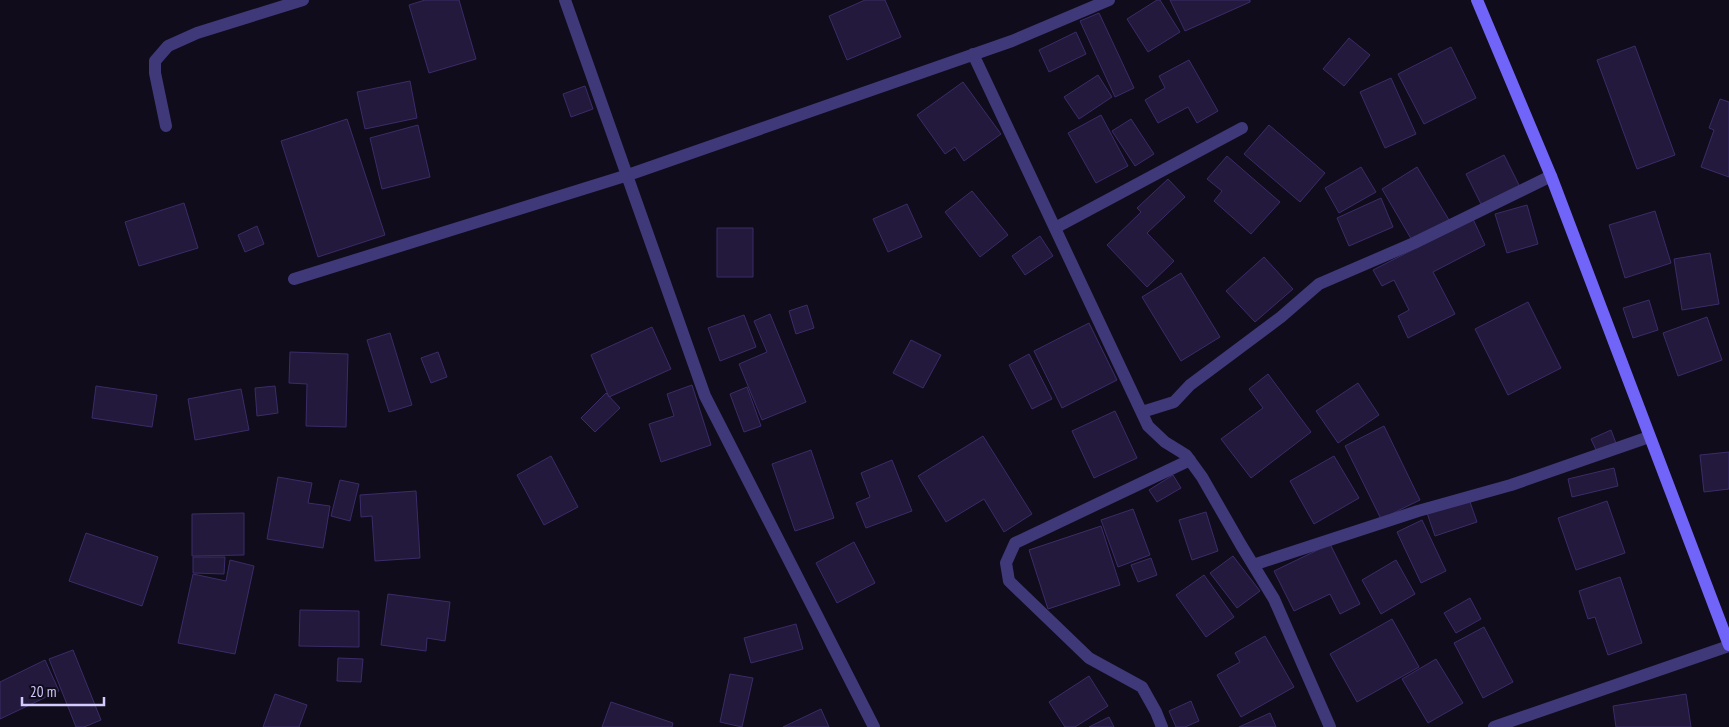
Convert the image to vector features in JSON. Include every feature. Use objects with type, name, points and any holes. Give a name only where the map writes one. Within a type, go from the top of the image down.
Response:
[{"type":"street","points":[[166,126],[155,73],[155,61],[168,46],[197,33],[303,0]]},
{"type":"street","points":[[565,0],[705,396],[874,727]]},
{"type":"street","points":[[294,279],[628,175],[1012,41],[1109,0]]},
{"type":"street","points":[[1476,0],[1551,176],[1729,646],[1494,727]]},
{"type":"street","points":[[973,54],[1148,426],[1165,442],[1186,456],[1202,478],[1274,599],[1330,727]]},
{"type":"street","points":[[1055,228],[1242,128]]},
{"type":"street","points":[[1142,412],[1174,402],[1190,385],[1280,317],[1319,284],[1414,243],[1551,176]]},
{"type":"street","points":[[1253,565],[1418,511],[1511,484],[1649,437]]},
{"type":"street","points":[[1162,727],[1142,687],[1089,658],[1010,581],[1006,563],[1015,543],[1190,460]]},
{"type":"building","points":[[425,0],[459,0],[476,59],[429,73],[409,5]]},
{"type":"building","points":[[865,0],[885,0],[901,37],[847,60],[829,16]]},
{"type":"building","points":[[1160,0],[1180,32],[1148,52],[1127,19]]},
{"type":"building","points":[[1170,0],[1250,0],[1250,2],[1185,31]]},
{"type":"building","points":[[1099,13],[1134,88],[1115,97],[1080,21]]},
{"type":"building","points":[[1076,32],[1086,54],[1049,72],[1039,50]]},
{"type":"building","points":[[1349,38],[1370,55],[1344,86],[1323,69]]},
{"type":"building","points":[[1635,46],[1675,155],[1637,169],[1597,60]]},
{"type":"building","points":[[1451,47],[1476,98],[1424,124],[1398,74]]},
{"type":"building","points":[[1189,60],[1218,111],[1197,123],[1188,107],[1158,123],[1145,100],[1165,88],[1159,76]]},
{"type":"building","points":[[1098,75],[1112,97],[1079,119],[1064,97]]},
{"type":"building","points":[[1391,78],[1416,134],[1385,148],[1360,92]]},
{"type":"building","points":[[410,81],[417,118],[365,129],[357,92]]},
{"type":"building","points":[[963,82],[1001,134],[964,161],[955,147],[945,154],[917,115]]},
{"type":"building","points":[[585,86],[593,109],[571,117],[563,94]]},
{"type":"building","points":[[1720,99],[1729,102],[1729,177],[1701,167],[1714,130],[1709,128]]},
{"type":"building","points":[[1101,115],[1128,166],[1096,183],[1068,133]]},
{"type":"building","points":[[347,119],[385,235],[318,257],[281,141]]},
{"type":"building","points":[[1131,119],[1154,154],[1135,166],[1112,131]]},
{"type":"building","points":[[418,125],[430,177],[382,189],[370,138]]},
{"type":"building","points":[[1269,125],[1325,173],[1300,202],[1244,154]]},
{"type":"building","points":[[1504,155],[1520,187],[1482,206],[1466,174]]},
{"type":"building","points":[[1227,156],[1280,202],[1251,234],[1214,201],[1222,191],[1207,179]]},
{"type":"building","points":[[1361,167],[1376,192],[1339,213],[1325,188]]},
{"type":"building","points":[[1417,167],[1449,220],[1413,242],[1382,189]]},
{"type":"building","points":[[1168,179],[1185,197],[1147,233],[1174,261],[1147,287],[1107,245],[1141,212],[1137,208]]},
{"type":"building","points":[[972,191],[1008,235],[980,257],[945,212]]},
{"type":"building","points":[[1381,198],[1393,227],[1349,246],[1337,218]]},
{"type":"building","points":[[184,203],[198,248],[139,266],[125,222]]},
{"type":"building","points":[[907,204],[922,237],[888,252],[873,219]]},
{"type":"building","points":[[1527,205],[1538,244],[1507,253],[1495,214]]},
{"type":"building","points":[[1655,211],[1671,263],[1625,278],[1609,225]]},
{"type":"building","points":[[1473,219],[1485,245],[1433,272],[1455,314],[1408,338],[1398,316],[1409,310],[1394,280],[1382,286],[1373,270]]},
{"type":"building","points":[[257,226],[264,244],[245,252],[238,235]]},
{"type":"building","points":[[717,228],[753,228],[753,277],[717,277]]},
{"type":"building","points":[[1040,236],[1053,256],[1025,275],[1012,256]]},
{"type":"building","points":[[1710,253],[1719,304],[1682,310],[1674,259]]},
{"type":"building","points":[[1264,257],[1293,289],[1255,322],[1226,291]]},
{"type":"building","points":[[1181,273],[1220,337],[1181,361],[1142,297]]},
{"type":"building","points":[[1649,300],[1658,330],[1633,338],[1623,308]]},
{"type":"building","points":[[1528,302],[1561,368],[1508,395],[1475,329]]},
{"type":"building","points":[[807,305],[814,328],[796,334],[789,311]]},
{"type":"building","points":[[770,314],[806,402],[762,420],[739,364],[767,352],[754,321]]},
{"type":"building","points":[[744,315],[756,347],[720,361],[708,328]]},
{"type":"building","points":[[1707,317],[1722,360],[1678,376],[1663,333]]},
{"type":"building","points":[[1089,323],[1117,380],[1062,408],[1034,351]]},
{"type":"building","points":[[652,327],[671,369],[609,397],[591,355]]},
{"type":"building","points":[[390,333],[412,405],[389,412],[367,340]]},
{"type":"building","points":[[911,340],[941,355],[923,388],[893,373]]},
{"type":"building","points":[[290,352],[348,354],[346,427],[306,426],[307,384],[289,383]]},
{"type":"building","points":[[438,352],[447,377],[431,383],[421,358]]},
{"type":"building","points":[[1029,354],[1052,399],[1032,409],[1009,365]]},
{"type":"building","points":[[1268,374],[1311,432],[1251,478],[1221,439],[1263,408],[1249,389]]},
{"type":"building","points":[[1358,383],[1379,415],[1338,443],[1316,411]]},
{"type":"building","points":[[692,385],[711,445],[661,462],[649,424],[674,416],[667,394]]},
{"type":"building","points":[[96,386],[157,395],[152,427],[92,418]]},
{"type":"building","points":[[275,386],[278,413],[257,416],[255,388]]},
{"type":"building","points":[[747,387],[761,426],[744,432],[730,394]]},
{"type":"building","points":[[241,389],[249,430],[195,440],[188,399]]},
{"type":"building","points":[[606,393],[620,408],[595,432],[581,418]]},
{"type":"building","points":[[1115,411],[1137,458],[1094,478],[1072,431]]},
{"type":"building","points":[[1384,426],[1420,500],[1381,519],[1345,446]]},
{"type":"building","points":[[1611,430],[1617,446],[1598,454],[1591,439]]},
{"type":"building","points":[[983,436],[1032,514],[1004,532],[984,499],[946,522],[918,476]]},
{"type":"building","points":[[811,450],[834,518],[795,531],[772,464]]},
{"type":"building","points":[[1729,452],[1729,489],[1704,492],[1700,455]]},
{"type":"building","points":[[551,456],[578,507],[544,525],[517,475]]},
{"type":"building","points":[[1334,456],[1359,498],[1314,524],[1290,481]]},
{"type":"building","points":[[892,460],[912,511],[866,528],[856,503],[870,497],[861,473]]},
{"type":"building","points":[[1614,468],[1618,486],[1572,497],[1568,479]]},
{"type":"building","points":[[1173,475],[1181,488],[1157,502],[1149,490]]},
{"type":"building","points":[[278,477],[312,483],[308,503],[330,506],[323,548],[267,539]]},
{"type":"building","points":[[340,480],[359,484],[350,521],[331,516]]},
{"type":"building","points":[[416,491],[420,558],[375,561],[372,516],[361,517],[360,495]]},
{"type":"building","points":[[1469,499],[1477,522],[1435,536],[1427,513]]},
{"type":"building","points":[[1607,501],[1625,553],[1576,570],[1558,518]]},
{"type":"building","points":[[1133,509],[1150,555],[1118,567],[1101,520]]},
{"type":"building","points":[[1206,512],[1218,551],[1192,560],[1179,520]]},
{"type":"building","points":[[244,513],[244,555],[192,556],[192,514]]},
{"type":"building","points":[[1422,520],[1446,571],[1421,583],[1397,532]]},
{"type":"building","points":[[1101,526],[1120,585],[1048,609],[1029,550]]},
{"type":"building","points":[[86,533],[158,557],[142,606],[69,581]]},
{"type":"building","points":[[854,542],[875,583],[837,603],[816,563]]},
{"type":"building","points":[[1330,544],[1360,604],[1340,614],[1330,594],[1294,611],[1274,571]]},
{"type":"building","points":[[1233,556],[1260,591],[1237,608],[1210,573]]},
{"type":"building","points":[[193,557],[225,557],[224,574],[193,573]]},
{"type":"building","points":[[1151,558],[1157,575],[1138,582],[1131,565]]},
{"type":"building","points":[[230,560],[254,566],[235,654],[178,643],[193,574],[226,581]]},
{"type":"building","points":[[1396,560],[1415,594],[1381,614],[1362,580]]},
{"type":"building","points":[[1204,575],[1234,617],[1206,637],[1176,595]]},
{"type":"building","points":[[1620,577],[1642,643],[1608,655],[1595,617],[1588,619],[1579,591]]},
{"type":"building","points":[[388,594],[450,602],[445,641],[427,638],[426,651],[381,645]]},
{"type":"building","points":[[1470,598],[1481,619],[1456,633],[1444,613]]},
{"type":"building","points":[[300,610],[359,611],[359,647],[299,646]]},
{"type":"building","points":[[1392,619],[1419,667],[1357,702],[1330,654]]},
{"type":"building","points":[[796,624],[803,649],[751,663],[744,638]]},
{"type":"building","points":[[1484,627],[1513,682],[1483,698],[1454,643]]},
{"type":"building","points":[[1265,636],[1294,687],[1241,717],[1217,675],[1240,662],[1235,653]]},
{"type":"building","points":[[73,650],[101,720],[84,727],[76,727],[49,659]]},
{"type":"building","points":[[338,658],[363,659],[361,682],[337,681]]},
{"type":"building","points":[[1436,659],[1463,703],[1428,723],[1402,679]]},
{"type":"building","points":[[45,660],[59,691],[0,719],[0,682]]},
{"type":"building","points":[[730,674],[753,678],[742,727],[720,722]]},
{"type":"building","points":[[1089,676],[1108,706],[1075,727],[1065,727],[1049,702]]},
{"type":"building","points":[[275,694],[307,705],[299,727],[263,727]]},
{"type":"building","points":[[1686,694],[1691,727],[1616,727],[1613,706]]},
{"type":"building","points":[[1191,701],[1199,721],[1185,727],[1176,727],[1169,711]]},
{"type":"building","points":[[611,702],[673,723],[672,727],[602,727]]},
{"type":"building","points":[[821,709],[829,727],[783,727]]},
{"type":"building","points":[[1270,713],[1276,727],[1239,727]]},
{"type":"building","points":[[1109,717],[1114,727],[1089,727]]}]
